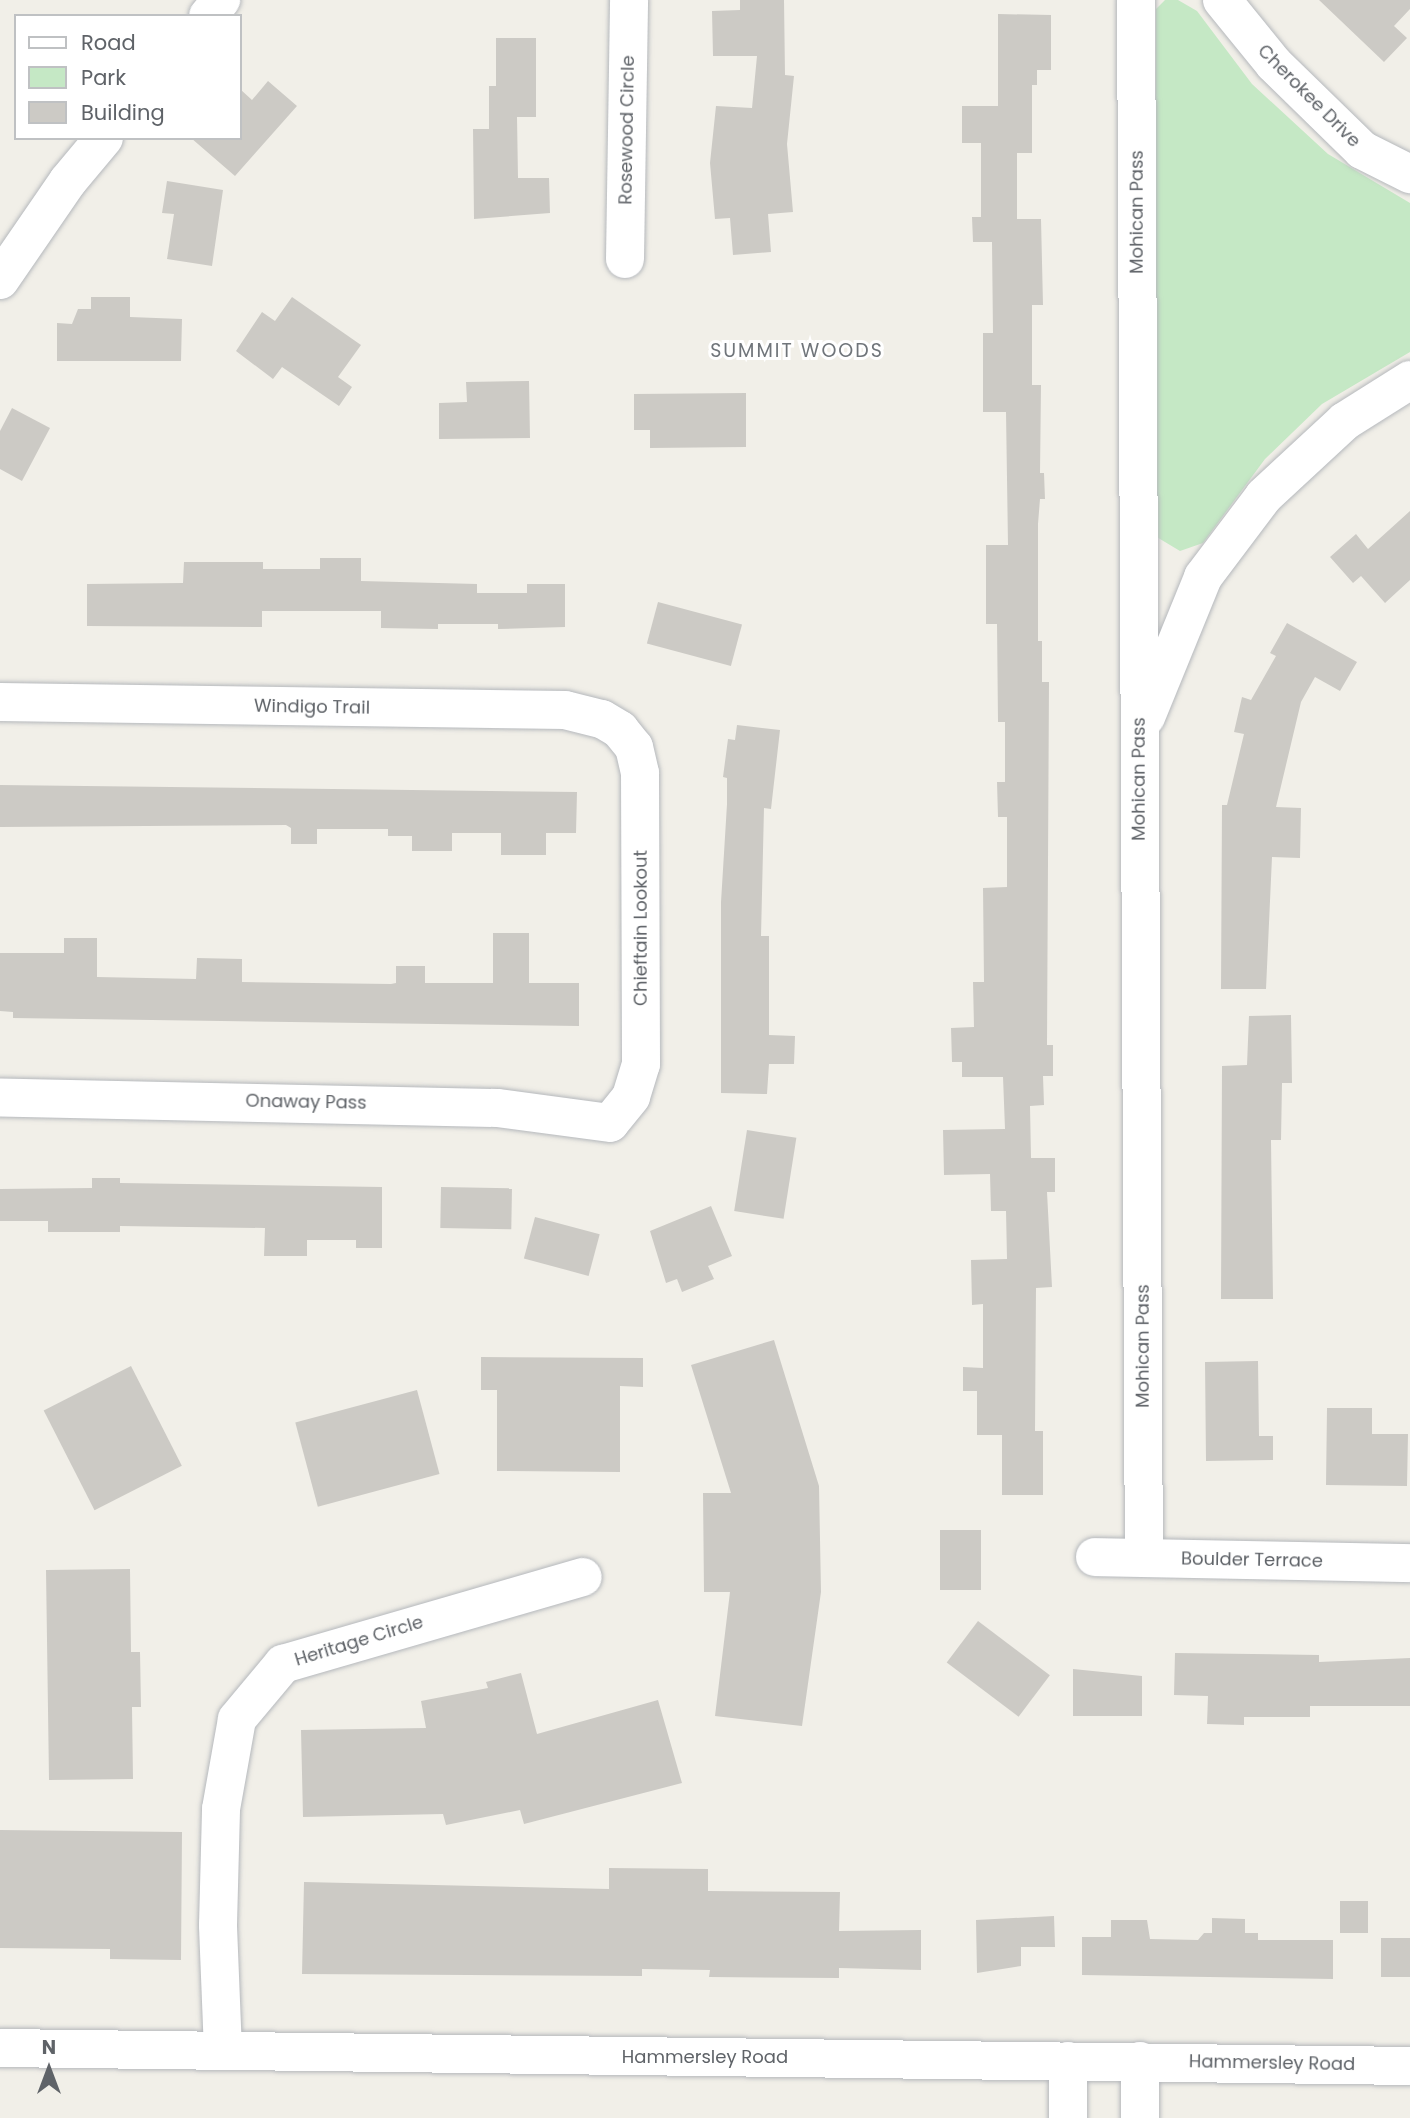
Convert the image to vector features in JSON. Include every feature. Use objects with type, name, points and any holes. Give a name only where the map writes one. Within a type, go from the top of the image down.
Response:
[{"type":"street","points":[[210,14],[221,0]]},
{"type":"street","name":"Rosewood Circle","points":[[625,259],[629,0]]},
{"type":"street","name":"Mohican Pass","points":[[1136,0],[1144,1558]]},
{"type":"street","name":"Cherokee Drive","points":[[1222,0],[1274,64],[1362,150],[1410,174]]},
{"type":"street","points":[[0,280],[68,181],[102,140]]},
{"type":"street","points":[[1139,736],[1203,577],[1264,496],[1345,421],[1410,380]]},
{"type":"street","name":"Windigo Trail","points":[[0,702],[565,710],[601,719],[620,730]]},
{"type":"street","name":"Chieftain Lookout","points":[[610,1123],[631,1097],[641,1064],[640,773],[634,747],[620,730]]},
{"type":"street","name":"Onaway Pass","points":[[0,1098],[497,1108],[610,1123]]},
{"type":"street","name":"Boulder Terrace","points":[[1095,1557],[1410,1563]]},
{"type":"street","name":"Heritage Circle","points":[[223,2051],[218,1925],[221,1809],[237,1719],[283,1664],[583,1577]]},
{"type":"street","name":"Hammersley Road","points":[[0,2049],[1410,2066]]},
{"type":"street","points":[[1068,2061],[1068,2118]]},
{"type":"street","points":[[1140,2061],[1140,2118]]},
{"type":"green space","points":[[1165,0],[1178,0],[1197,11],[1252,84],[1328,154],[1410,203],[1410,352],[1322,404],[1265,459],[1203,543],[1180,551],[1155,536],[1154,501],[1156,9]]},
{"type":"building","points":[[740,0],[784,0],[785,75],[794,76],[787,144],[793,212],[768,214],[771,252],[733,255],[730,218],[715,219],[710,163],[716,106],[752,108],[757,56],[713,56],[712,11],[740,10]]},
{"type":"building","points":[[1319,0],[1410,0],[1410,9],[1394,26],[1407,38],[1384,62]]},
{"type":"building","points":[[998,14],[1051,15],[1051,70],[1037,70],[1037,85],[1032,85],[1032,153],[1017,153],[1017,219],[1041,219],[1043,305],[1032,305],[1032,385],[1041,385],[1040,473],[1044,473],[1045,499],[1040,499],[1038,524],[1038,641],[1042,641],[1042,682],[1049,682],[1047,1045],[1053,1045],[1053,1076],[1043,1076],[1044,1105],[1030,1106],[1031,1158],[1055,1158],[1055,1192],[1047,1192],[1052,1287],[1036,1288],[1035,1431],[1043,1431],[1043,1495],[1002,1495],[1002,1435],[977,1435],[977,1391],[963,1391],[963,1367],[983,1368],[983,1304],[972,1305],[971,1260],[1007,1259],[1006,1211],[991,1211],[990,1174],[944,1175],[943,1130],[1005,1129],[1003,1077],[962,1077],[962,1062],[952,1062],[951,1028],[974,1027],[973,982],[984,982],[983,888],[1007,887],[1007,817],[998,817],[997,782],[1005,782],[1005,722],[998,722],[997,624],[986,624],[986,545],[1008,545],[1006,412],[983,412],[983,333],[993,333],[992,242],[973,242],[972,217],[981,217],[981,143],[962,143],[962,106],[998,106]]},
{"type":"building","points":[[496,38],[536,38],[536,117],[517,117],[518,178],[549,178],[550,213],[474,219],[473,129],[489,129],[489,86],[496,86]]},
{"type":"building","points":[[268,81],[297,106],[235,176],[193,140],[242,140],[242,91],[252,100]]},
{"type":"building","points":[[167,181],[223,190],[212,266],[167,259],[174,214],[162,213]]},
{"type":"building","points":[[91,297],[130,297],[130,317],[182,319],[181,361],[57,361],[57,323],[72,324],[78,309],[91,309]]},
{"type":"building","points":[[292,297],[361,345],[338,377],[352,387],[339,406],[282,367],[273,379],[236,351],[262,312],[275,321]]},
{"type":"building","points":[[529,381],[530,438],[439,439],[439,403],[467,402],[466,382]]},
{"type":"building","points":[[746,393],[746,447],[650,448],[650,430],[634,430],[634,394]]},
{"type":"building","points":[[12,408],[50,428],[22,481],[0,469],[0,431]]},
{"type":"building","points":[[1410,511],[1410,580],[1385,603],[1361,576],[1353,583],[1330,557],[1356,534],[1368,549]]},
{"type":"building","points":[[320,558],[361,558],[361,581],[477,584],[477,593],[527,593],[527,584],[565,584],[565,627],[498,629],[498,624],[438,624],[438,629],[381,628],[381,611],[262,611],[262,627],[87,626],[87,584],[183,583],[184,562],[263,562],[263,569],[320,569]]},
{"type":"building","points":[[658,602],[742,625],[731,666],[647,644]]},
{"type":"building","points":[[1287,623],[1357,662],[1340,691],[1315,677],[1301,702],[1276,807],[1301,808],[1300,858],[1272,857],[1266,989],[1221,989],[1222,805],[1227,805],[1244,734],[1234,732],[1242,697],[1251,700],[1276,656],[1270,653]]},
{"type":"building","points":[[737,725],[780,730],[771,809],[764,808],[761,936],[769,936],[769,1035],[795,1036],[794,1064],[769,1064],[767,1094],[721,1093],[721,902],[727,804],[727,778],[723,777],[728,739],[735,740]]},
{"type":"building","points":[[0,785],[577,792],[576,833],[546,833],[546,855],[501,855],[501,833],[452,833],[452,851],[412,851],[412,836],[388,836],[388,829],[317,829],[317,844],[291,844],[291,828],[286,825],[0,827]]},
{"type":"building","points":[[493,933],[529,933],[529,983],[579,983],[579,1026],[13,1018],[13,1012],[0,1011],[0,953],[64,953],[64,938],[97,938],[97,977],[196,979],[197,958],[242,959],[242,982],[391,984],[396,983],[396,966],[425,966],[425,983],[493,983]]},
{"type":"building","points":[[1291,1015],[1292,1083],[1282,1083],[1281,1140],[1271,1140],[1273,1299],[1221,1299],[1222,1066],[1247,1065],[1249,1016]]},
{"type":"building","points":[[747,1130],[796,1138],[784,1219],[734,1211]]},
{"type":"building","points":[[92,1178],[120,1178],[120,1183],[382,1187],[382,1248],[356,1248],[356,1240],[307,1240],[307,1256],[264,1256],[265,1228],[120,1226],[120,1232],[48,1232],[48,1221],[0,1221],[0,1189],[92,1188]]},
{"type":"building","points":[[441,1187],[512,1188],[511,1229],[440,1228]]},
{"type":"building","points":[[711,1206],[732,1256],[708,1266],[714,1279],[682,1292],[677,1279],[666,1283],[650,1231]]},
{"type":"building","points":[[535,1217],[600,1234],[589,1276],[524,1259]]},
{"type":"building","points":[[774,1340],[819,1486],[821,1592],[802,1726],[715,1716],[730,1592],[704,1592],[703,1493],[731,1493],[691,1365]]},
{"type":"building","points":[[481,1357],[643,1358],[643,1387],[620,1386],[620,1472],[497,1471],[497,1390],[481,1390]]},
{"type":"building","points":[[1258,1361],[1259,1436],[1273,1436],[1273,1460],[1206,1461],[1205,1362]]},
{"type":"building","points":[[131,1366],[182,1466],[95,1510],[44,1410]]},
{"type":"building","points":[[417,1390],[440,1474],[318,1507],[295,1423]]},
{"type":"building","points":[[1327,1408],[1372,1408],[1372,1434],[1408,1434],[1407,1486],[1326,1485]]},
{"type":"building","points":[[940,1530],[981,1530],[981,1590],[940,1590]]},
{"type":"building","points":[[130,1569],[131,1652],[140,1652],[141,1707],[132,1707],[133,1779],[49,1780],[46,1570]]},
{"type":"building","points":[[978,1621],[1050,1675],[1019,1717],[947,1663]]},
{"type":"building","points":[[1175,1653],[1319,1655],[1319,1662],[1410,1658],[1410,1706],[1310,1706],[1310,1717],[1244,1717],[1244,1725],[1207,1724],[1208,1696],[1174,1695]]},
{"type":"building","points":[[1073,1669],[1142,1676],[1142,1716],[1073,1716]]},
{"type":"building","points":[[521,1673],[537,1734],[658,1700],[682,1783],[524,1824],[520,1810],[446,1825],[443,1814],[303,1817],[301,1730],[426,1728],[421,1701],[488,1688],[486,1682]]},
{"type":"building","points":[[0,1830],[182,1832],[181,1960],[110,1959],[110,1949],[0,1948]]},
{"type":"building","points":[[609,1868],[708,1869],[708,1891],[840,1892],[839,1931],[921,1930],[921,1970],[839,1968],[839,1978],[709,1977],[710,1970],[642,1969],[642,1976],[302,1974],[304,1882],[609,1889]]},
{"type":"building","points":[[1340,1901],[1368,1901],[1368,1933],[1340,1933]]},
{"type":"building","points":[[1054,1916],[1055,1947],[1021,1947],[1021,1966],[977,1973],[976,1920]]},
{"type":"building","points":[[1212,1918],[1245,1919],[1245,1933],[1258,1933],[1258,1940],[1333,1940],[1333,1979],[1082,1975],[1082,1937],[1111,1937],[1111,1920],[1147,1920],[1150,1939],[1198,1940],[1204,1933],[1212,1933]]},
{"type":"building","points":[[1381,1938],[1410,1938],[1410,1977],[1381,1977]]},
{"type":"district","name":"SUMMIT WOODS","points":[[797,351]]}]
